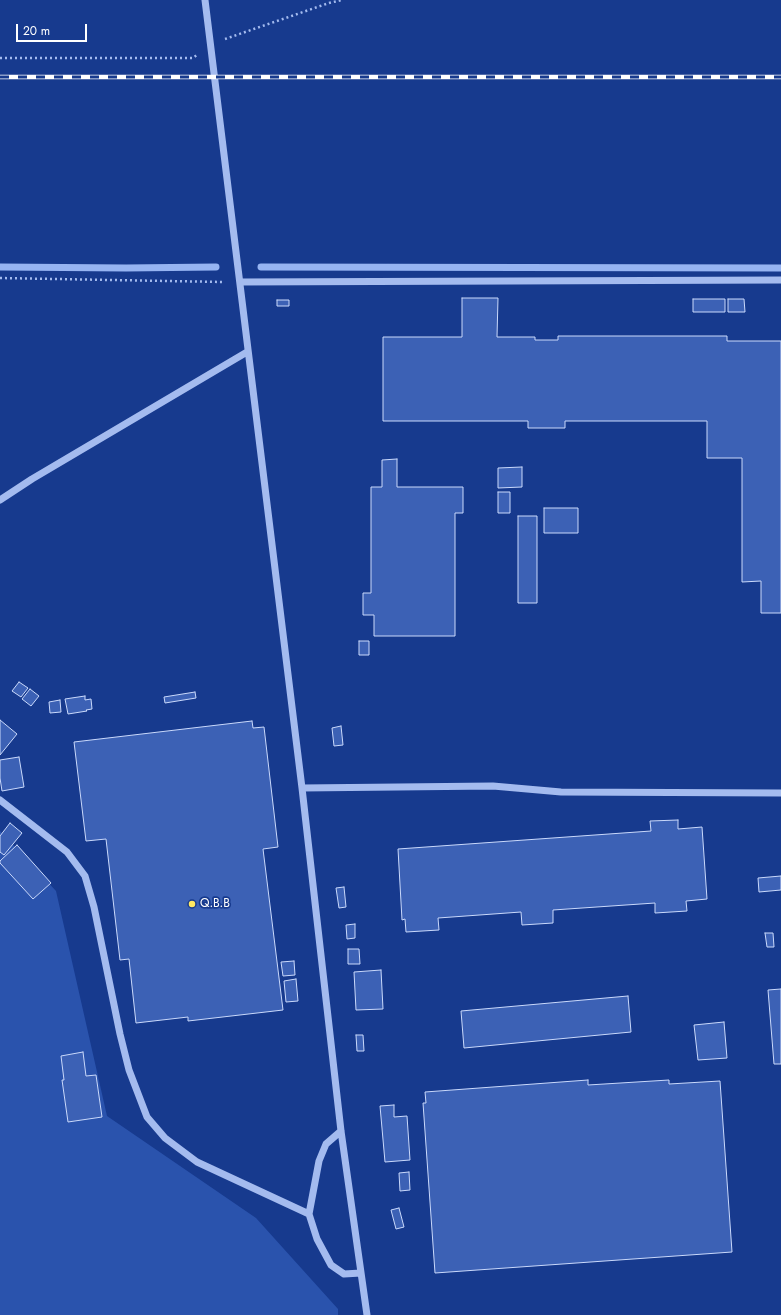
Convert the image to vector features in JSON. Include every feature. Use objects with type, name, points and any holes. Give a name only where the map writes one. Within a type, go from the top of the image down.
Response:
[{"type":"street","points":[[205,0],[240,282],[247,352],[302,788],[341,1131],[367,1315]]},
{"type":"street","points":[[240,282],[781,280]]},
{"type":"street","points":[[0,500],[32,479],[247,352]]},
{"type":"street","points":[[302,788],[493,786],[561,792],[781,793]]},
{"type":"street","points":[[0,800],[66,852],[85,876],[94,907],[120,1034],[129,1070],[147,1117],[165,1138],[197,1162],[309,1214]]},
{"type":"street","points":[[341,1131],[326,1144],[319,1161],[309,1214],[317,1239],[331,1265],[344,1274],[361,1273]]},
{"type":"path","points":[[0,58],[193,58],[210,45],[329,3],[342,0]]},
{"type":"path","points":[[0,278],[240,282]]},
{"type":"shaded area","points":[[0,831],[56,891],[107,1116],[256,1218],[338,1309],[338,1315],[0,1315]]},
{"type":"building","points":[[462,298],[498,298],[497,337],[535,337],[535,340],[558,340],[558,336],[727,336],[727,341],[781,341],[781,613],[761,613],[761,581],[742,582],[742,458],[707,458],[707,421],[565,421],[565,428],[528,428],[528,421],[383,421],[383,337],[462,337]]},
{"type":"building","points":[[693,299],[725,299],[725,312],[693,312]]},
{"type":"building","points":[[728,299],[744,299],[745,312],[728,312]]},
{"type":"building","points":[[277,300],[289,300],[289,306],[277,306]]},
{"type":"building","points":[[397,459],[397,487],[463,487],[463,513],[455,513],[455,636],[374,636],[374,615],[363,615],[363,593],[371,593],[371,487],[382,487],[382,460]]},
{"type":"building","points":[[522,467],[522,487],[498,488],[498,468]]},
{"type":"building","points":[[498,492],[510,492],[510,513],[498,513]]},
{"type":"building","points":[[544,508],[578,508],[578,533],[544,533]]},
{"type":"building","points":[[518,516],[537,516],[537,603],[518,603]]},
{"type":"building","points":[[359,641],[369,641],[369,655],[359,655]]},
{"type":"building","points":[[19,682],[28,688],[21,697],[12,691]]},
{"type":"building","points":[[30,689],[39,696],[31,706],[22,699]]},
{"type":"building","points":[[195,692],[196,698],[165,703],[164,697]]},
{"type":"building","points":[[85,696],[85,700],[91,699],[92,709],[68,714],[65,699]]},
{"type":"building","points":[[60,700],[61,712],[50,713],[49,702]]},
{"type":"building","points":[[0,720],[17,734],[0,755]]},
{"type":"building","name":"Q.B.B","points":[[252,721],[253,728],[264,727],[278,847],[263,849],[283,1010],[188,1021],[188,1017],[136,1023],[129,959],[120,960],[106,839],[86,841],[74,742]]},
{"type":"building","points":[[341,726],[343,745],[334,746],[332,728]]},
{"type":"building","points":[[19,757],[24,787],[2,791],[0,760]]},
{"type":"building","points":[[678,820],[678,829],[702,827],[707,899],[686,901],[687,911],[655,913],[655,903],[553,910],[553,923],[522,925],[521,912],[438,918],[439,930],[406,932],[405,919],[402,920],[398,849],[651,831],[650,821]]},
{"type":"building","points":[[10,823],[22,833],[4,855],[0,852],[0,836]]},
{"type":"building","points":[[17,845],[51,883],[33,899],[0,863],[0,861]]},
{"type":"building","points":[[781,876],[781,890],[759,892],[758,878]]},
{"type":"building","points":[[344,887],[346,907],[339,908],[336,888]]},
{"type":"building","points":[[355,924],[355,938],[347,939],[346,925]]},
{"type":"building","points":[[765,933],[773,933],[774,947],[767,947]]},
{"type":"building","points":[[348,949],[359,949],[360,964],[348,964]]},
{"type":"building","points":[[294,961],[295,975],[283,976],[281,962]]},
{"type":"building","points":[[381,970],[383,1009],[356,1010],[354,972]]},
{"type":"building","points":[[296,979],[298,1001],[286,1002],[284,981]]},
{"type":"building","points":[[781,989],[781,1064],[774,1064],[768,990]]},
{"type":"building","points":[[628,996],[631,1032],[464,1048],[461,1011]]},
{"type":"building","points":[[724,1022],[727,1058],[698,1060],[694,1025]]},
{"type":"building","points":[[356,1035],[363,1035],[364,1051],[357,1051]]},
{"type":"building","points":[[83,1052],[86,1076],[96,1075],[102,1117],[68,1122],[62,1080],[64,1080],[61,1056]]},
{"type":"building","points":[[588,1080],[588,1085],[669,1080],[669,1084],[720,1081],[732,1252],[435,1273],[423,1103],[426,1103],[425,1092]]},
{"type":"building","points":[[394,1105],[394,1117],[407,1116],[410,1160],[385,1162],[380,1106]]},
{"type":"building","points":[[409,1172],[410,1190],[400,1191],[399,1173]]},
{"type":"building","points":[[399,1208],[404,1227],[396,1229],[391,1210]]},
{"type":"waterway","points":[[0,267],[216,267]]},
{"type":"waterway","points":[[261,267],[781,268]]},
{"type":"railway","points":[[0,77],[781,77]]},
{"type":"place","name":"Q.B.B","points":[[192,904]]}]
